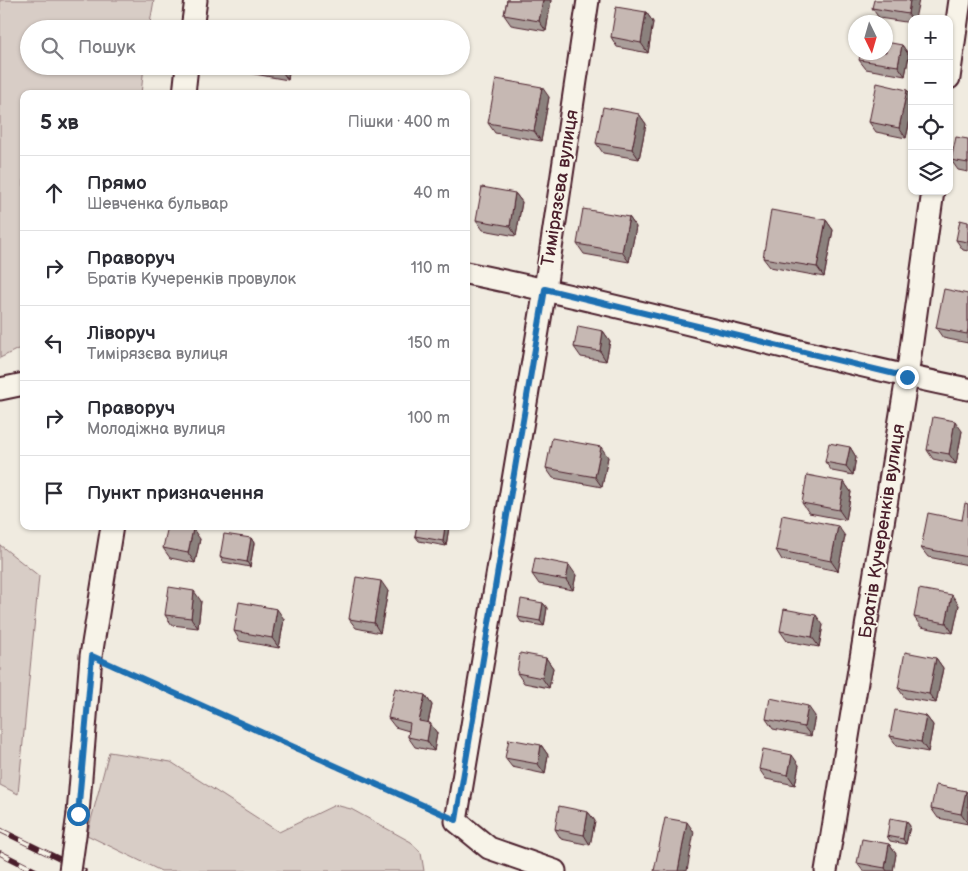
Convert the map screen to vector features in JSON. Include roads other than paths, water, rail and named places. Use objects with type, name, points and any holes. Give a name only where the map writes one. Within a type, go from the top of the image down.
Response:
[{"type":"street","points":[[193,20],[196,0]]},
{"type":"street","name":"Тимірязєва вулиця","points":[[555,871],[489,848],[456,820],[545,289],[588,0]]},
{"type":"street","points":[[952,60],[960,0]]},
{"type":"street","points":[[184,90],[186,75]]},
{"type":"street","name":"Братів Кучеренків вулиця","points":[[826,871],[907,377],[932,195]]},
{"type":"street","points":[[470,274],[545,289],[907,377],[968,389]]},
{"type":"street","points":[[0,389],[20,385]]},
{"type":"street","points":[[70,871],[78,814],[92,656],[111,530]]},
{"type":"railway","points":[[0,830],[84,871]]},
{"type":"railway","points":[[0,853],[36,871]]}]
